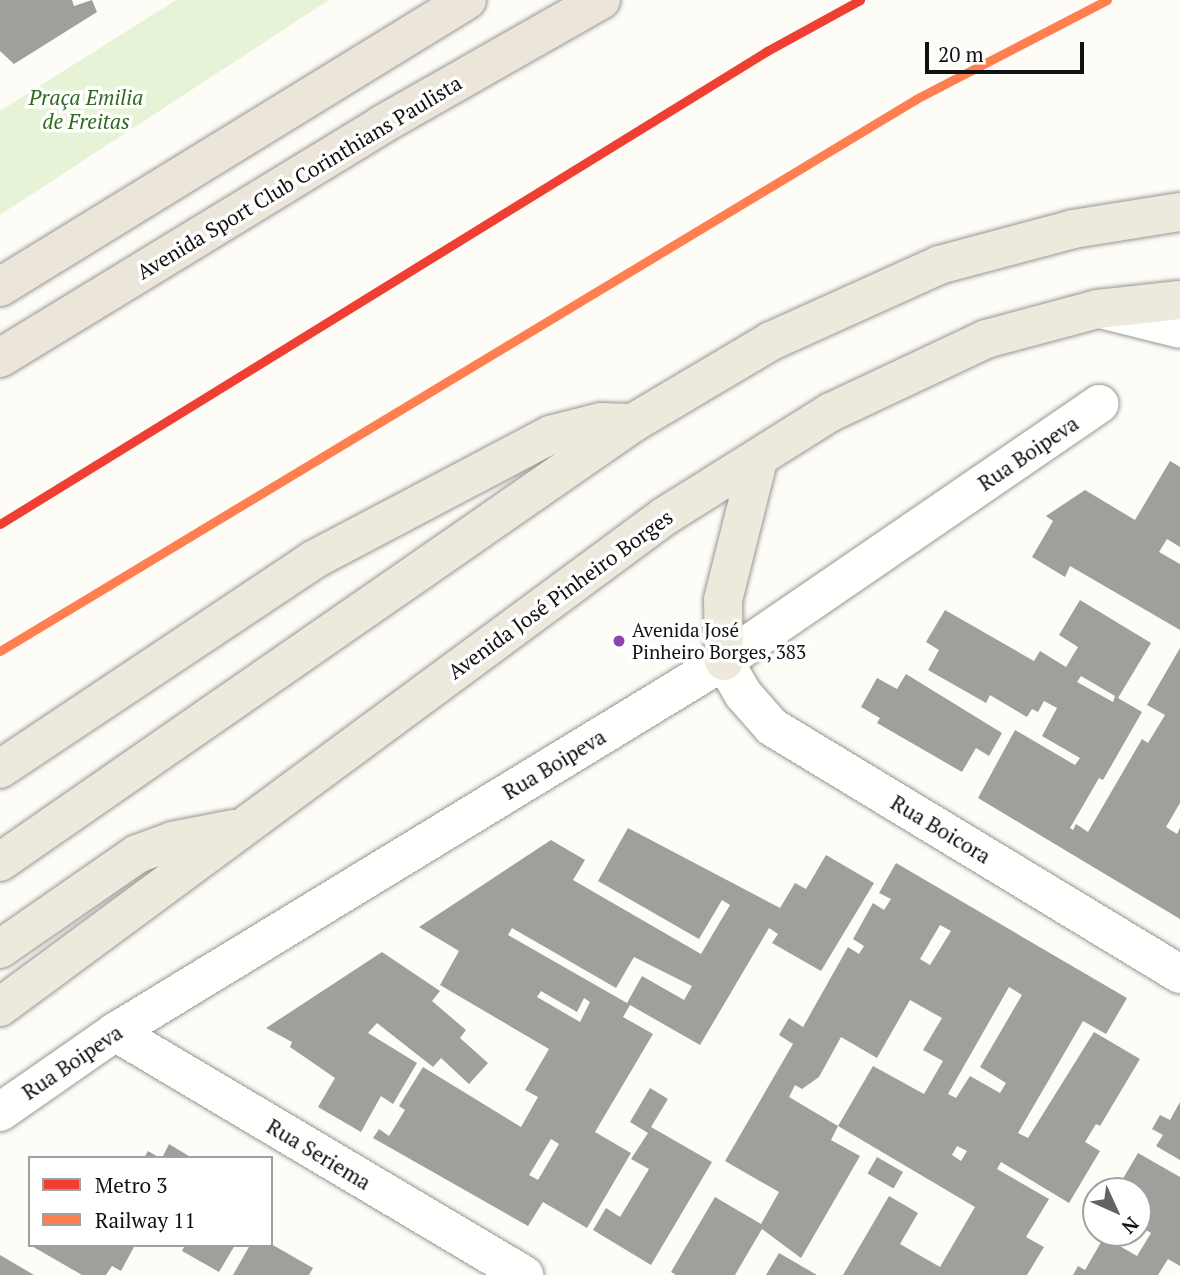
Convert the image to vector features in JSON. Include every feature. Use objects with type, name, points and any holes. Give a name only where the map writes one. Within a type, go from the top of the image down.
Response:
[{"type":"highway","points":[[371,59],[414,0]]},
{"type":"highway","points":[[0,287],[467,0]]},
{"type":"highway","name":"Avenida Sport Club Corinthians Paulista","points":[[0,358],[381,125],[601,0]]},
{"type":"main road","points":[[0,862],[634,423],[771,341],[939,265],[1073,229],[1180,212]]},
{"type":"main road","name":"Avenida José Pinheiro Borges","points":[[0,1007],[665,516],[758,457],[903,374],[986,339],[1098,309],[1180,300]]},
{"type":"main road","points":[[0,769],[313,560],[464,477],[551,435],[601,422],[634,423]]},
{"type":"main road","points":[[724,661],[723,600],[758,457]]},
{"type":"main road","points":[[0,949],[137,854],[172,841],[243,828]]},
{"type":"street","points":[[1098,309],[1180,329]]},
{"type":"street","name":"Rua Boipeva","points":[[0,1112],[115,1032],[724,661],[1100,404]]},
{"type":"street","name":"Rua Boicora","points":[[724,661],[743,694],[772,727],[1180,974]]},
{"type":"street","name":"Rua Seriema","points":[[115,1032],[524,1275]]},
{"type":"green space","name":"Praça Emilia de Freitas","points":[[176,0],[329,0],[0,215],[0,111]]},
{"type":"building","points":[[0,0],[72,0],[74,6],[92,0],[97,12],[14,64],[0,51]]},
{"type":"building","points":[[1170,461],[1180,467],[1180,547],[1167,539],[1159,552],[1180,564],[1180,630],[1070,566],[1065,577],[1032,557],[1053,521],[1046,516],[1085,490],[1135,520]]},
{"type":"building","points":[[1080,600],[1151,643],[1118,698],[1142,712],[1103,780],[1099,778],[1070,828],[1073,830],[1076,824],[1088,832],[1142,739],[1148,743],[1165,715],[1147,705],[1180,648],[1180,803],[1166,827],[1177,834],[1180,828],[1180,919],[978,798],[1015,730],[1075,765],[1080,758],[1042,736],[1057,708],[1044,701],[1038,712],[1032,709],[1027,717],[990,695],[986,703],[928,670],[939,650],[926,642],[945,610],[1034,661],[1040,651],[1066,667],[1078,647],[1059,635]],"holes":[[[1081,676],[1115,696],[1113,702],[1077,682]]]},
{"type":"building","points":[[906,674],[1002,733],[989,756],[976,748],[962,772],[877,723],[880,718],[861,707],[877,678],[897,689]]},
{"type":"building","points":[[628,828],[780,908],[795,883],[806,889],[826,855],[874,883],[821,971],[772,943],[778,934],[769,928],[700,1045],[630,1005],[623,1017],[653,1034],[595,1132],[631,1153],[587,1228],[543,1202],[528,1226],[373,1138],[379,1129],[389,1136],[405,1110],[399,1106],[423,1067],[521,1127],[538,1097],[525,1090],[549,1049],[440,985],[459,951],[419,927],[551,840],[585,860],[573,880],[701,954],[730,905],[722,900],[699,939],[598,881]],"holes":[[[512,928],[616,988],[634,957],[692,986],[684,1000],[642,976],[627,1003],[508,935]],[[541,991],[577,1012],[584,998],[590,1002],[580,1022],[537,997]],[[551,1139],[559,1144],[538,1180],[529,1175]]]},
{"type":"building","points":[[896,863],[1127,998],[1106,1034],[1083,1021],[1018,1133],[1028,1138],[1094,1032],[1140,1059],[1100,1126],[1096,1124],[1085,1142],[1100,1151],[1082,1177],[1069,1203],[1001,1162],[997,1169],[1049,1199],[1026,1237],[1044,1247],[1027,1275],[843,1275],[889,1196],[918,1213],[900,1244],[940,1267],[975,1207],[838,1126],[831,1140],[860,1156],[801,1258],[762,1229],[735,1275],[676,1275],[671,1272],[715,1197],[761,1224],[779,1192],[725,1161],[793,1044],[779,1035],[789,1018],[803,1027],[848,947],[859,954],[864,946],[853,939],[873,903],[884,910],[891,899],[879,893]],"holes":[[[940,925],[951,931],[930,965],[920,959]],[[1009,987],[1022,995],[980,1067],[1006,1083],[1000,1093],[970,1076],[956,1098],[948,1094]],[[910,1000],[942,1018],[923,1050],[943,1061],[924,1094],[873,1066],[838,1126],[789,1097],[795,1085],[802,1089],[819,1077],[841,1037],[877,1058]],[[957,1146],[967,1151],[961,1161],[952,1155]]]},
{"type":"building","points":[[382,952],[440,991],[432,1001],[466,1030],[460,1038],[488,1063],[469,1084],[441,1058],[433,1067],[377,1023],[368,1033],[417,1063],[393,1104],[381,1096],[361,1132],[318,1107],[335,1078],[290,1047],[292,1042],[266,1028]]},
{"type":"building","points":[[650,1088],[668,1099],[651,1127],[712,1162],[651,1265],[593,1230],[606,1208],[620,1217],[649,1169],[631,1159],[648,1133],[630,1122]]},
{"type":"building","points":[[1180,1102],[1180,1160],[1156,1146],[1163,1135],[1152,1129],[1160,1115],[1170,1120]]},
{"type":"building","points":[[169,1144],[189,1156],[163,1156]]},
{"type":"building","points":[[1138,1153],[1180,1177],[1180,1266],[1168,1259],[1158,1275],[1073,1275],[1078,1266],[1085,1270],[1098,1247],[1121,1247],[1137,1256],[1142,1247],[1152,1247],[1152,1177],[1124,1177]]},
{"type":"building","points":[[877,1157],[903,1172],[893,1188],[868,1173]]},
{"type":"building","points":[[273,1245],[313,1268],[309,1275],[233,1275],[249,1247]]},
{"type":"building","points":[[33,1247],[134,1247],[121,1271],[112,1266],[106,1275],[82,1275]]},
{"type":"building","points":[[184,1247],[234,1247],[219,1272],[182,1251]]},
{"type":"building","points":[[779,1253],[817,1275],[766,1275]]},
{"type":"building","points":[[0,1255],[34,1275],[0,1275]]},
{"type":"metro line","name":"3","points":[[0,524],[767,51],[860,0]]},
{"type":"rail line","name":"11","points":[[0,651],[916,99],[1107,0]]},
{"type":"place","name":"Avenida José Pinheiro Borges, 383","points":[[619,641]]}]
